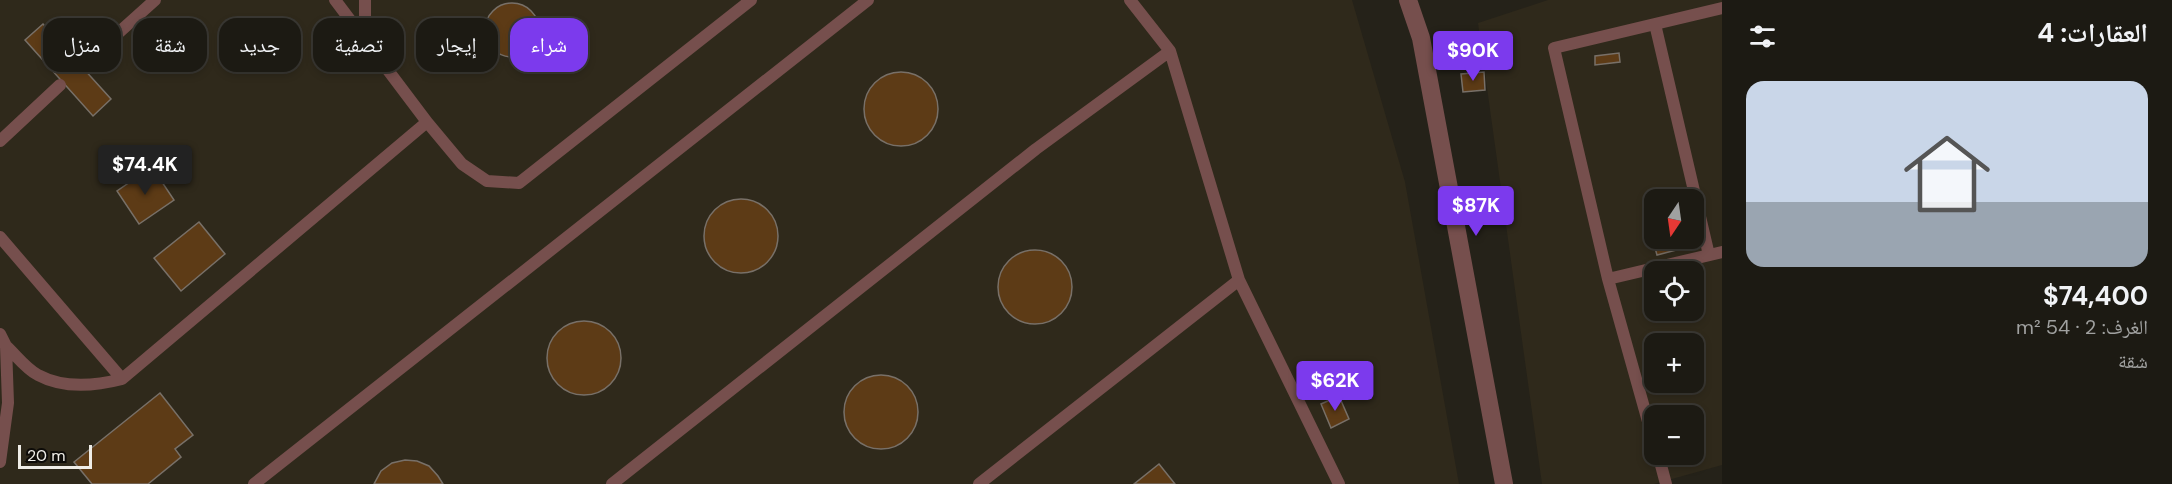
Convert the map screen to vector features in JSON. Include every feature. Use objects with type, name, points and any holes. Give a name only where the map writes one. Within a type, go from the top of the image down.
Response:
[{"type":"street","points":[[1408,0],[1421,38],[1504,484]]},
{"type":"lane","points":[[121,31],[155,0]]},
{"type":"lane","points":[[335,0],[349,18]]},
{"type":"lane","points":[[365,0],[365,18]]},
{"type":"lane","points":[[390,72],[462,164],[487,181],[519,183],[751,0]]},
{"type":"lane","points":[[254,484],[868,0]]},
{"type":"lane","points":[[1130,0],[1170,51],[1239,280],[1339,484]]},
{"type":"lane","points":[[1644,407],[1608,279],[1554,48],[1722,8]]},
{"type":"lane","points":[[1655,24],[1709,255]]},
{"type":"lane","points":[[612,484],[1036,149],[1170,51]]},
{"type":"lane","points":[[0,141],[60,85]]},
{"type":"lane","points":[[0,334],[6,346],[36,375],[62,384],[99,385],[122,379],[427,122]]},
{"type":"lane","points":[[0,237],[122,379]]},
{"type":"lane","points":[[1608,279],[1722,252]]},
{"type":"lane","points":[[979,484],[1239,280]]},
{"type":"lane","points":[[0,462],[8,403],[6,346]]},
{"type":"lane","points":[[1661,465],[1666,484]]},
{"type":"shaded area","points":[[0,0],[1352,0],[1405,182],[1459,484],[0,484]]},
{"type":"shaded area","points":[[1548,0],[1722,0],[1722,465],[1654,484],[1542,484],[1478,23]]},
{"type":"building","points":[[512,3],[522,5],[536,18],[510,18],[510,57],[498,53],[498,18],[488,18],[493,11],[502,5]]},
{"type":"building","points":[[43,24],[43,60],[25,40]]},
{"type":"building","points":[[1619,53],[1620,62],[1595,65],[1595,56]]},
{"type":"building","points":[[54,72],[87,72],[111,99],[93,116]]},
{"type":"building","points":[[901,72],[915,75],[927,83],[935,95],[938,109],[935,123],[927,135],[915,143],[901,146],[887,143],[875,135],[867,123],[864,109],[867,95],[875,83],[887,75]]},
{"type":"building","points":[[1484,72],[1485,90],[1463,92],[1461,74]]},
{"type":"building","points":[[152,167],[174,200],[139,224],[117,191]]},
{"type":"building","points":[[741,199],[755,202],[767,210],[775,222],[778,236],[775,250],[767,262],[755,270],[741,273],[727,270],[715,262],[707,250],[704,236],[707,222],[715,210],[727,202]]},
{"type":"building","points":[[199,222],[225,254],[181,291],[154,258]]},
{"type":"building","points":[[1655,249],[1680,249],[1657,255]]},
{"type":"building","points":[[1035,250],[1049,253],[1061,261],[1069,273],[1072,287],[1069,301],[1061,313],[1049,321],[1035,324],[1021,321],[1009,313],[1001,301],[998,287],[1001,273],[1009,261],[1021,253]]},
{"type":"building","points":[[584,321],[598,324],[610,332],[618,344],[621,358],[618,372],[610,384],[598,392],[584,395],[570,392],[558,384],[550,372],[547,358],[550,344],[558,332],[570,324]]},
{"type":"building","points":[[881,375],[895,378],[907,386],[915,398],[918,412],[915,426],[907,438],[895,446],[881,449],[867,446],[855,438],[847,426],[844,412],[847,398],[855,386],[867,378]]},
{"type":"building","points":[[160,393],[193,435],[175,449],[181,457],[148,484],[92,484],[74,462]]},
{"type":"building","points":[[1339,396],[1349,419],[1331,428],[1321,404]]},
{"type":"building","points":[[405,460],[417,461],[429,466],[443,484],[374,484],[381,471],[392,463]]},
{"type":"building","points":[[1159,464],[1175,484],[1134,484]]}]
